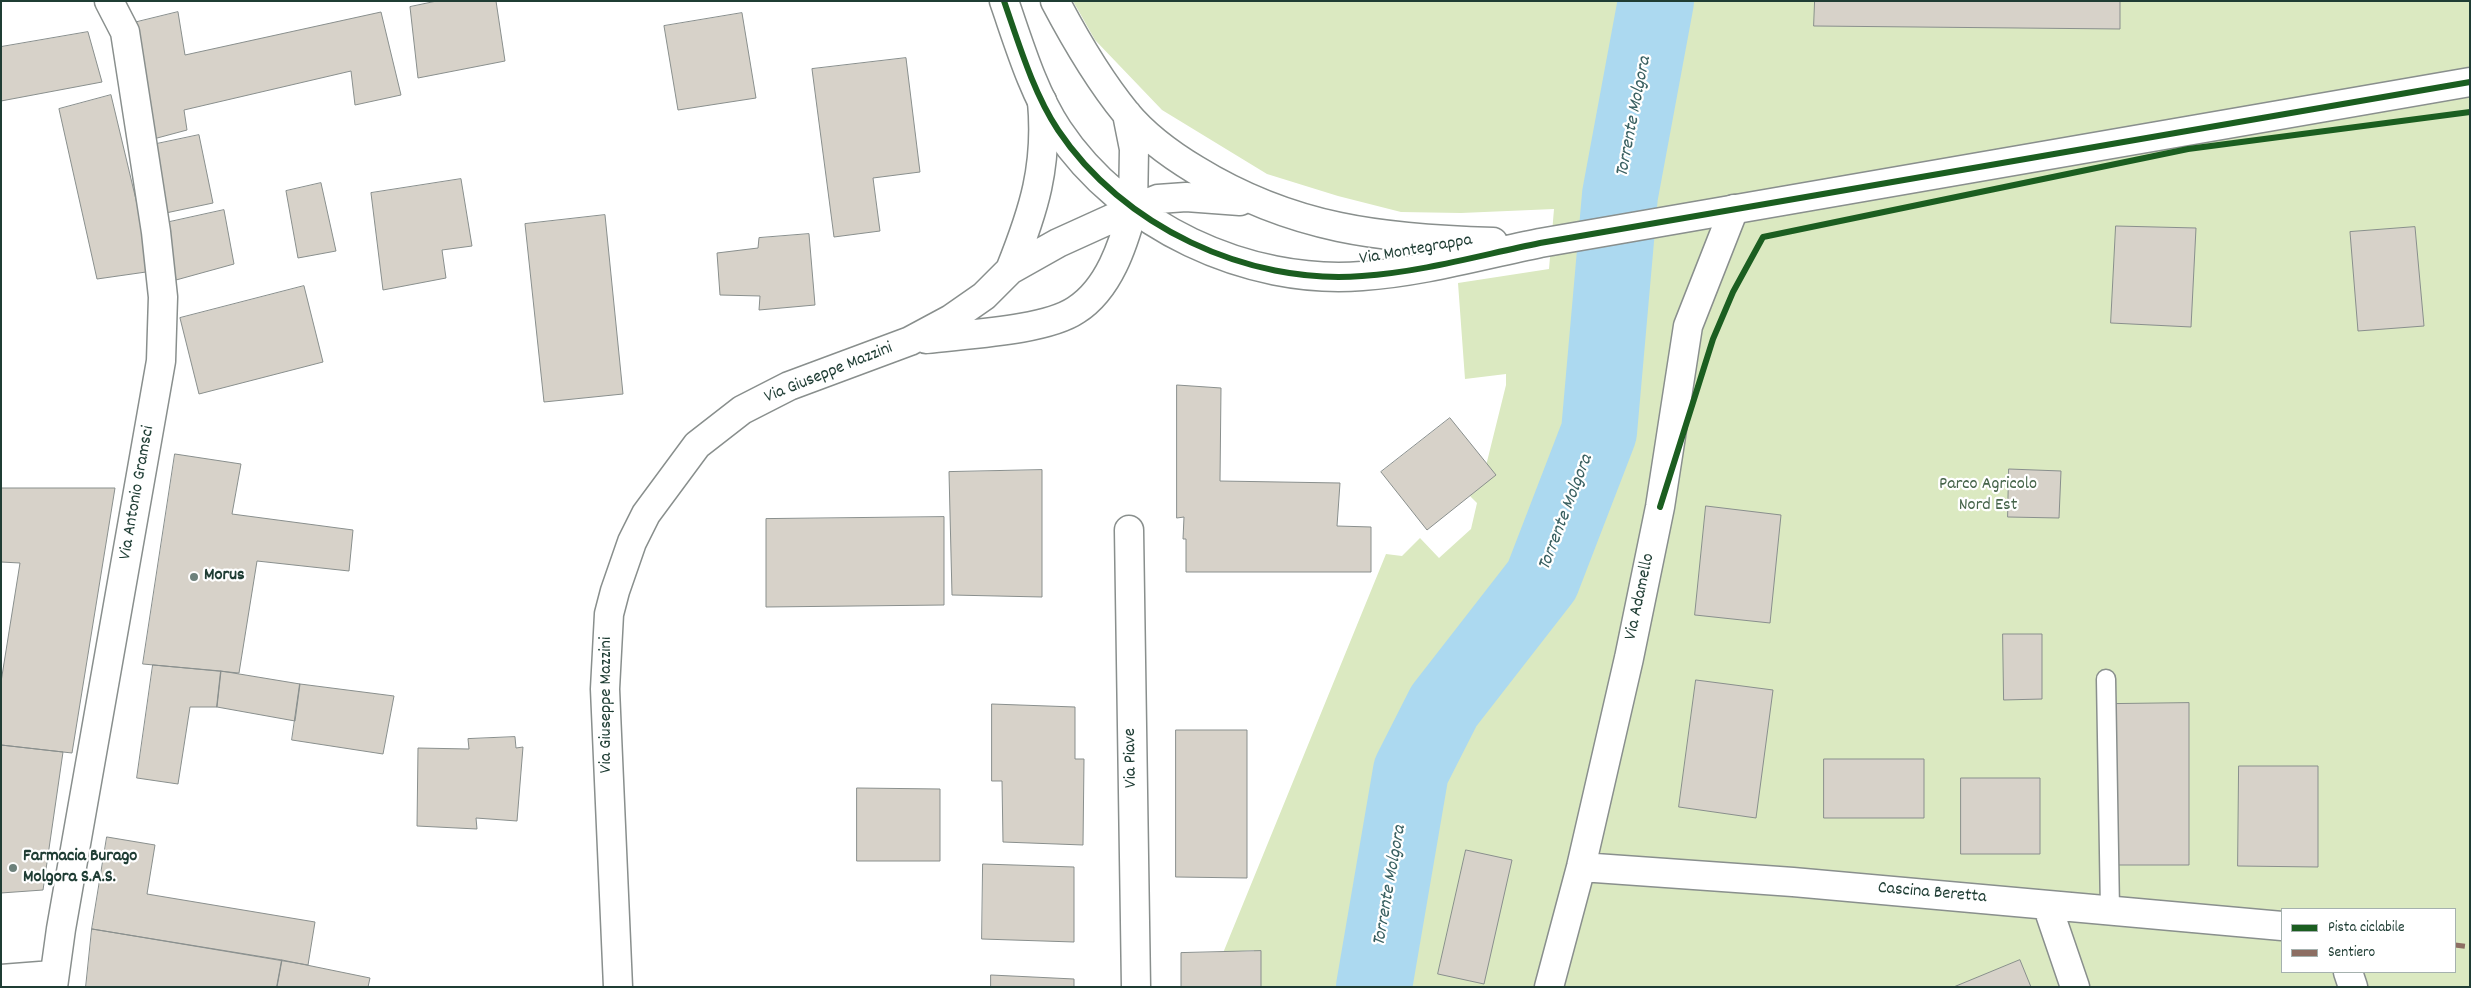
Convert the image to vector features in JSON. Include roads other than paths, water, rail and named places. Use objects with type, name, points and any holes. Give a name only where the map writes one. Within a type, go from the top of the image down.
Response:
[{"type":"street","name":"Via Antonio Gramsci","points":[[53,981],[161,361],[163,297],[156,232],[125,32],[109,1]]},
{"type":"street","name":"Via Montegrappa","points":[[1004,1],[1042,101],[1058,129],[1093,175],[1133,209],[1182,237],[1222,255],[1263,267],[1330,277],[1392,273],[1540,243],[2470,82]]},
{"type":"street","name":"Via Montegrappa","points":[[1055,1],[1095,69],[1126,114],[1171,154],[1218,184],[1269,208],[1370,234],[1455,241],[1540,243]]},
{"type":"street","name":"Via Giuseppe Mazzini","points":[[1010,270],[1025,233],[1041,171],[1045,130],[1042,101]]},
{"type":"street","points":[[1126,114],[1134,149],[1133,209],[1158,199],[1186,197],[1239,201],[1269,208]]},
{"type":"street","name":"Via Giuseppe Mazzini","points":[[618,987],[605,673],[609,614],[615,590],[632,542],[646,514],[698,445],[742,410],[789,386],[910,341],[951,318],[984,296],[1010,270],[1058,243],[1133,209]]},
{"type":"street","name":"Via Giuseppe Mazzini","points":[[910,341],[1053,322],[1076,310],[1096,290],[1114,264],[1126,236],[1133,209]]},
{"type":"street","name":"Via Adamello","points":[[1549,987],[1581,867],[1629,658],[1660,507],[1688,326],[1734,209]]},
{"type":"street","name":"Via Piave","points":[[1129,530],[1136,987]]},
{"type":"street","name":"Cascina Beretta","points":[[1581,867],[1793,882],[2281,926]]},
{"type":"street","points":[[2047,905],[2075,987]]},
{"type":"street","points":[[2348,973],[2353,987]]},
{"type":"street","points":[[1,979],[53,981]]},
{"type":"lane","points":[[2106,679],[2110,910]]},
{"type":"waterway","name":"Torrente Molgora","points":[[1374,987],[1411,771],[1444,706],[1542,580],[1599,432],[1620,195],[1656,1]]},
{"type":"place","name":"Morus","points":[[194,577]]},
{"type":"place","name":"Farmacia Burago Molgora S.A.S.","points":[[13,868]]},
{"type":"park label","name":"Parco Agricolo Nord Est","points":[[1988,496]]}]
